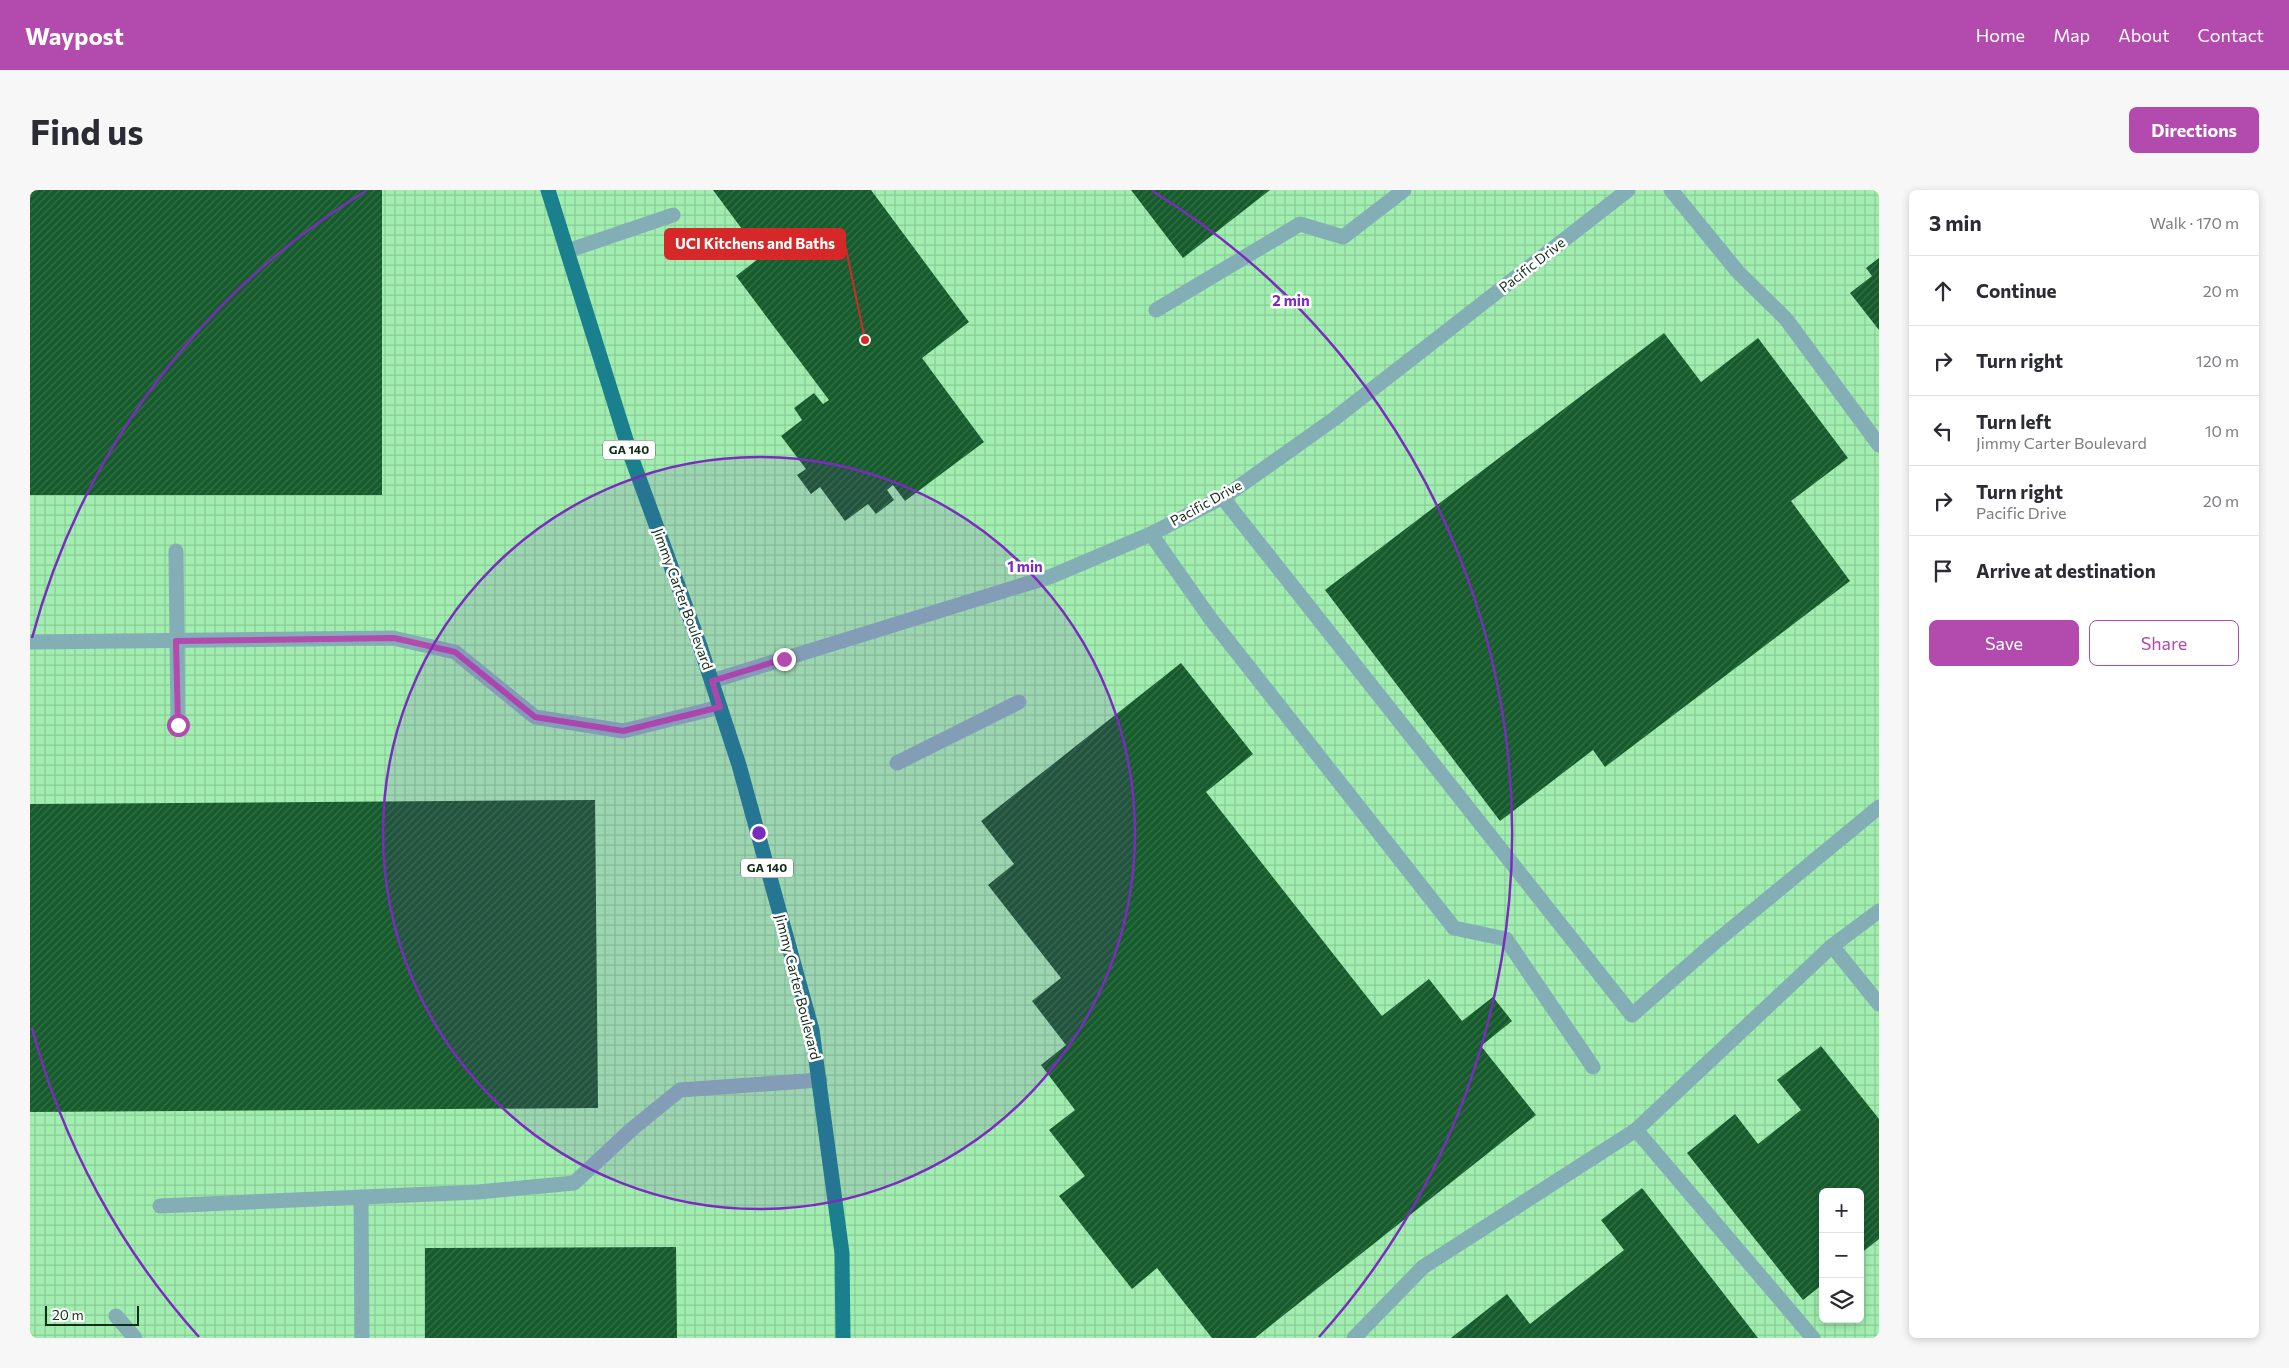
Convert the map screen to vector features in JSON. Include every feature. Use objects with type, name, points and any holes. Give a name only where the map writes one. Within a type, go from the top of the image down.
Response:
[{"type":"main road","name":"Jimmy Carter Boulevard","points":[[548,190],[632,459],[712,681],[739,765],[812,1030],[842,1253],[843,1338]]},
{"type":"street","points":[[1156,310],[1300,224],[1343,236],[1404,190]]},
{"type":"street","name":"Pacific Drive","points":[[712,681],[1052,576],[1151,534],[1222,497],[1334,419],[1628,190]]},
{"type":"street","points":[[1671,190],[1738,272],[1786,319],[1879,445]]},
{"type":"street","points":[[567,251],[673,215]]},
{"type":"street","points":[[1222,497],[1632,1015],[1713,944],[1879,807]]},
{"type":"street","points":[[1151,534],[1210,618],[1454,928],[1506,939],[1594,1068]]},
{"type":"street","points":[[176,551],[178,725]]},
{"type":"street","points":[[30,642],[394,638],[455,652],[535,717],[623,731],[720,707]]},
{"type":"street","points":[[897,763],[1019,702]]},
{"type":"street","points":[[1354,1338],[1423,1267],[1636,1130],[1832,946],[1879,911]]},
{"type":"street","points":[[1832,946],[1879,1004]]},
{"type":"street","points":[[160,1206],[478,1192],[574,1183],[632,1129],[680,1090],[820,1080]]},
{"type":"street","points":[[1636,1130],[1813,1338]]},
{"type":"street","points":[[361,1197],[362,1338]]},
{"type":"street","points":[[116,1316],[134,1338]]},
{"type":"shaded area","points":[[30,190],[1879,190],[1879,1338],[30,1338]]},
{"type":"building","points":[[30,190],[382,190],[382,495],[30,495]]},
{"type":"building","points":[[713,190],[871,190],[969,322],[922,358],[984,442],[905,501],[893,485],[887,490],[894,500],[876,514],[868,504],[845,521],[820,487],[811,494],[797,475],[806,469],[781,436],[802,420],[794,408],[814,393],[823,404],[829,400],[736,276],[762,256]]},
{"type":"building","points":[[1131,190],[1270,190],[1183,258]]},
{"type":"building","points":[[1879,258],[1879,330],[1850,293],[1872,276],[1866,268]]},
{"type":"building","points":[[1664,333],[1701,382],[1758,338],[1848,458],[1791,501],[1850,581],[1605,767],[1593,750],[1500,821],[1325,590]]},
{"type":"building","points":[[1181,663],[1253,754],[1206,792],[1382,1016],[1429,979],[1462,1021],[1493,997],[1512,1021],[1481,1046],[1536,1115],[1255,1338],[1212,1338],[1157,1268],[1132,1289],[1059,1196],[1085,1176],[1049,1130],[1075,1110],[1041,1065],[1066,1045],[1032,1001],[1061,978],[988,885],[1014,864],[981,821]]},
{"type":"building","points":[[595,800],[598,1108],[30,1112],[30,804]]},
{"type":"building","points":[[1821,1046],[1879,1119],[1879,1239],[1864,1251],[1864,1188],[1819,1188],[1819,1287],[1803,1300],[1687,1153],[1735,1114],[1758,1144],[1801,1110],[1777,1080]]},
{"type":"building","points":[[1642,1188],[1758,1338],[1451,1338],[1507,1294],[1530,1324],[1624,1250],[1601,1220]]},
{"type":"building","points":[[676,1247],[677,1338],[425,1338],[425,1248]]},
{"type":"place","name":"UCI Kitchens and Baths","points":[[865,340]]},
{"type":"route","points":[[178,725],[176,641],[394,638],[455,652],[535,717],[623,731],[720,707],[712,681],[784,659]]}]
